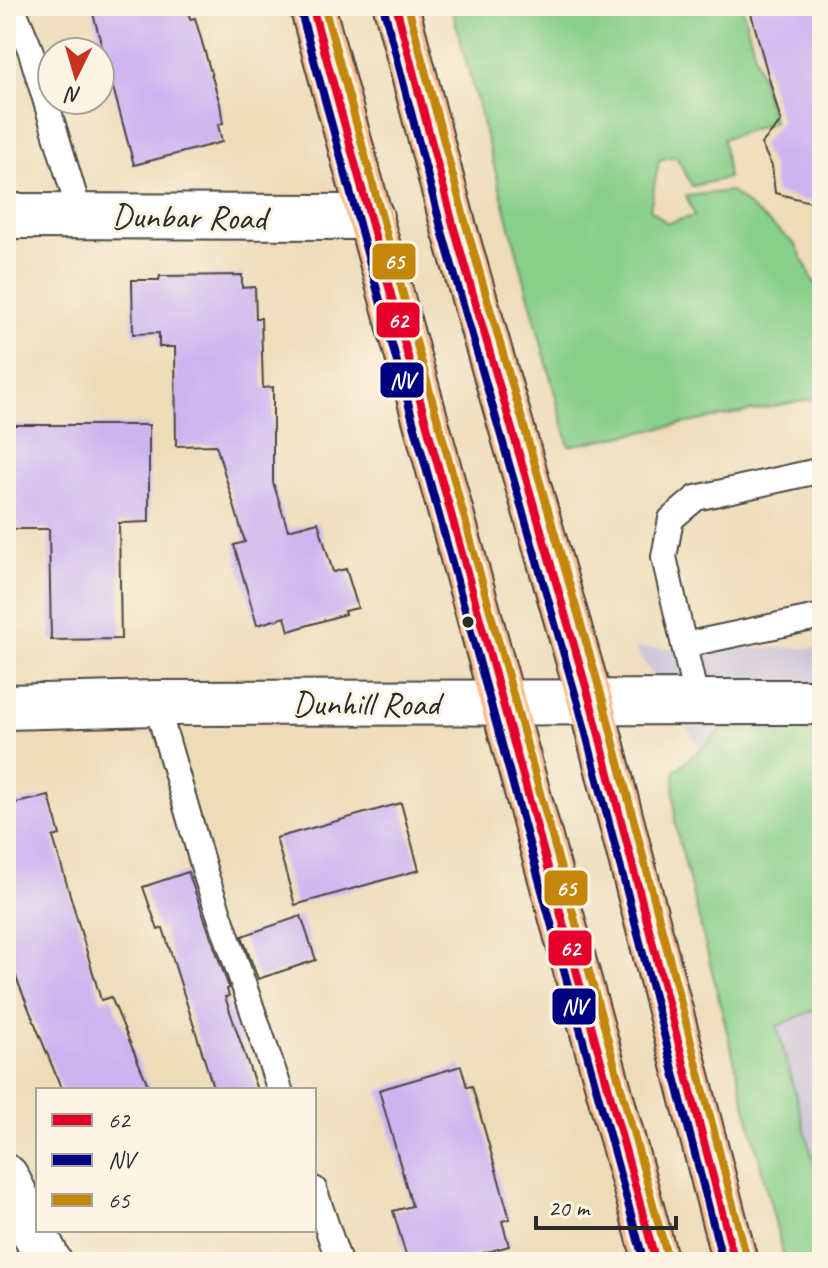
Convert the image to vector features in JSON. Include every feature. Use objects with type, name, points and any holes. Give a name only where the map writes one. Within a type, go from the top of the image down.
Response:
[{"type":"main road","points":[[312,6],[656,1262]]},
{"type":"main road","points":[[396,6],[454,228],[591,704],[735,1262]]},
{"type":"street","name":"Dunbar Road","points":[[6,216],[371,217]]},
{"type":"street","name":"Dunhill Road","points":[[6,707],[156,703],[822,702]]},
{"type":"street","points":[[6,1177],[49,1262]]},
{"type":"lane","points":[[12,6],[30,49],[80,214]]},
{"type":"lane","points":[[697,703],[664,557],[671,519],[696,498],[822,470]]},
{"type":"lane","points":[[684,645],[822,616]]},
{"type":"lane","points":[[156,703],[207,879],[279,1088]]},
{"type":"lane","points":[[316,1195],[339,1262]]},
{"type":"shaded area","points":[[634,648],[822,648],[822,1215],[701,749]]},
{"type":"green space","points":[[451,6],[742,6],[773,122],[723,139],[728,178],[692,186],[676,156],[659,160],[650,209],[667,223],[695,216],[686,196],[730,191],[796,245],[814,282],[822,287],[822,397],[569,446]]},
{"type":"green space","points":[[723,729],[822,731],[822,991],[816,1009],[777,1026],[822,1193],[822,1262],[785,1262],[675,824],[674,772]]},
{"type":"building","points":[[91,6],[187,6],[190,19],[195,18],[220,104],[223,123],[218,125],[222,142],[134,165],[116,98],[116,36],[99,36]]},
{"type":"building","points":[[749,6],[822,6],[822,205],[775,193],[772,166],[761,144],[781,122]]},
{"type":"building","points":[[242,275],[242,288],[255,287],[256,318],[261,318],[263,388],[273,387],[273,482],[288,530],[318,522],[333,572],[346,569],[358,608],[289,631],[285,617],[257,625],[234,545],[245,542],[216,445],[176,446],[175,347],[159,347],[159,333],[133,334],[132,280],[159,280],[160,276]]},
{"type":"building","points":[[6,425],[149,425],[149,522],[119,523],[121,639],[51,640],[49,529],[6,529]]},
{"type":"building","points":[[49,796],[60,835],[53,837],[101,1000],[111,997],[149,1088],[61,1088],[17,980],[6,944],[6,805]]},
{"type":"building","points":[[401,803],[419,870],[295,905],[276,838]]},
{"type":"building","points":[[188,872],[229,988],[229,996],[225,997],[256,1088],[213,1088],[163,928],[158,930],[143,887]]},
{"type":"building","points":[[301,916],[316,960],[258,979],[242,936]]},
{"type":"building","points":[[461,1066],[467,1087],[472,1086],[510,1219],[502,1221],[509,1246],[451,1262],[408,1262],[393,1211],[412,1206],[379,1090]]},
{"type":"transit line","name":"62","points":[[312,6],[656,1262]]},
{"type":"transit line","name":"65","points":[[324,6],[668,1259]]},
{"type":"transit line","name":"62","points":[[396,6],[454,228],[591,704],[735,1262]]},
{"type":"transit line","name":"65","points":[[408,6],[466,225],[603,701],[747,1259]]},
{"type":"transit line","name":"NV","points":[[300,9],[644,1262]]},
{"type":"transit line","name":"NV","points":[[384,9],[442,231],[579,707],[723,1262]]}]
